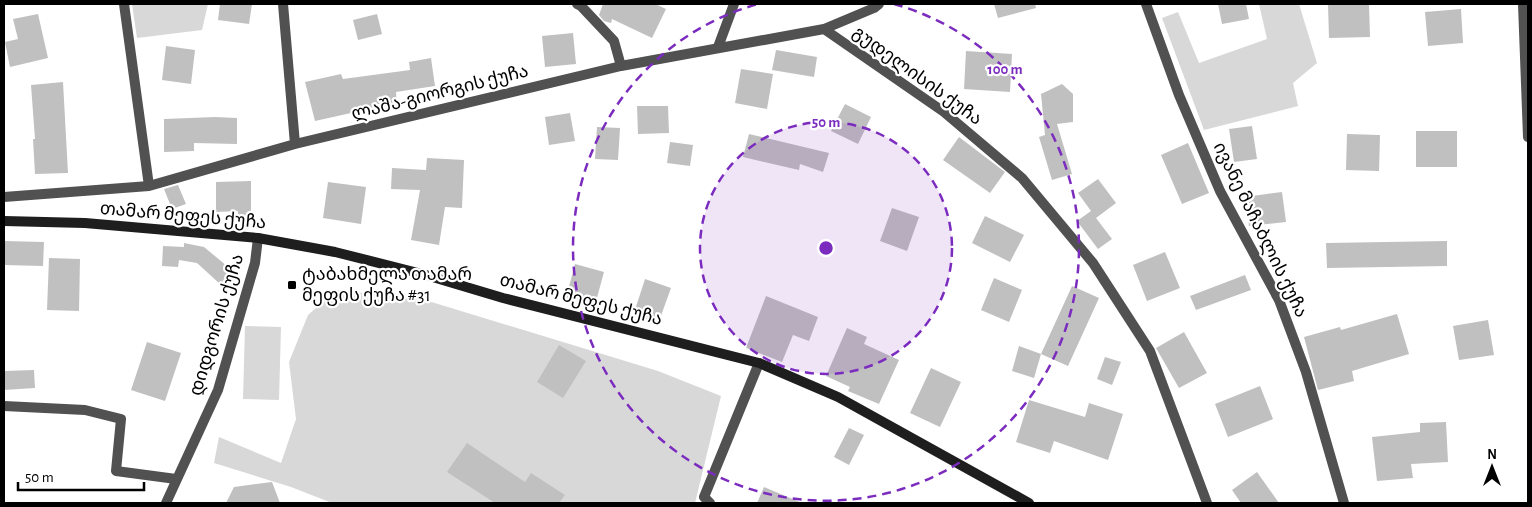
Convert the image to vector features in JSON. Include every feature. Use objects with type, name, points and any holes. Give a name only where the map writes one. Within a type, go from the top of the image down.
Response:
[{"type":"street","points":[[124,4],[149,186]]},
{"type":"street","points":[[283,4],[295,144]]},
{"type":"street","points":[[577,4],[614,40],[621,66]]},
{"type":"street","points":[[718,47],[734,4]]},
{"type":"street","name":"ლაშა-გიორგის ქუჩა","points":[[4,197],[149,186],[295,144],[621,66],[824,29],[874,8],[879,4]]},
{"type":"street","name":"ივანე მაჩაბლის ქუჩა","points":[[1146,4],[1179,95],[1220,191],[1279,300],[1306,372],[1344,503]]},
{"type":"street","points":[[1523,4],[1527,53],[1528,137]]},
{"type":"street","name":"გუდელისის ქუჩა","points":[[824,29],[944,112],[1022,178],[1093,263],[1150,351],[1207,503]]},
{"type":"street","name":"თამარ მეფეს ქუჩა","points":[[4,221],[85,223],[258,238],[335,252],[503,298],[758,363],[838,397],[1029,503]]},
{"type":"street","name":"დიდგორის ქუჩა","points":[[166,503],[218,390],[252,272],[258,238]]},
{"type":"street","points":[[710,503],[704,497],[758,363]]},
{"type":"street","points":[[4,406],[85,410],[121,419],[116,470],[176,479]]},
{"type":"shaded area","points":[[132,4],[208,4],[202,30],[137,38]]},
{"type":"shaded area","points":[[1259,4],[1299,4],[1317,63],[1293,83],[1298,106],[1204,130],[1162,18],[1178,12],[1199,63],[1267,39]]},
{"type":"shaded area","points":[[337,290],[425,300],[658,371],[721,396],[695,503],[332,503],[291,487],[214,463],[219,437],[281,463],[296,419],[289,362],[308,315]]},
{"type":"shaded area","points":[[245,326],[281,327],[279,400],[243,399]]},
{"type":"building","points":[[220,4],[252,4],[249,24],[218,20]]},
{"type":"building","points":[[603,4],[655,4],[666,9],[652,38],[612,19],[611,23],[604,21],[599,15]]},
{"type":"building","points":[[994,4],[1035,4],[1036,8],[998,18]]},
{"type":"building","points":[[1218,4],[1246,4],[1249,19],[1222,24]]},
{"type":"building","points":[[1328,4],[1369,4],[1370,37],[1329,38]]},
{"type":"building","points":[[1461,9],[1463,43],[1428,46],[1425,12]]},
{"type":"building","points":[[38,14],[48,58],[10,67],[5,42],[18,39],[13,19]]},
{"type":"building","points":[[377,14],[382,34],[358,40],[353,20]]},
{"type":"building","points":[[573,33],[576,64],[545,67],[542,36]]},
{"type":"building","points":[[166,46],[195,50],[191,84],[162,80]]},
{"type":"building","points":[[776,50],[817,57],[814,77],[772,70]]},
{"type":"building","points":[[966,51],[1012,54],[1010,92],[964,89]]},
{"type":"building","points":[[431,58],[435,86],[396,92],[397,106],[378,104],[378,107],[315,121],[305,82],[341,74],[343,79],[410,70],[409,62]]},
{"type":"building","points":[[741,69],[773,74],[767,109],[735,103]]},
{"type":"building","points":[[63,82],[68,173],[35,174],[33,139],[35,139],[31,85]]},
{"type":"building","points":[[1062,84],[1073,94],[1073,122],[1057,124],[1072,174],[1052,180],[1039,137],[1045,135],[1041,94]]},
{"type":"building","points":[[845,104],[871,117],[858,144],[831,131]]},
{"type":"building","points":[[637,106],[668,106],[669,133],[638,134]]},
{"type":"building","points":[[570,113],[575,141],[549,145],[545,117]]},
{"type":"building","points":[[237,118],[237,144],[194,143],[194,151],[164,152],[164,119]]},
{"type":"building","points":[[1252,126],[1257,159],[1234,162],[1229,129]]},
{"type":"building","points":[[597,127],[620,128],[618,160],[595,159]]},
{"type":"building","points":[[1416,131],[1457,131],[1457,167],[1416,167]]},
{"type":"building","points":[[749,134],[829,153],[823,172],[800,164],[799,170],[743,157]]},
{"type":"building","points":[[1347,134],[1380,135],[1379,171],[1346,170]]},
{"type":"building","points":[[959,137],[1005,172],[990,193],[943,160]]},
{"type":"building","points":[[670,142],[693,145],[690,166],[667,163]]},
{"type":"building","points":[[1188,143],[1209,193],[1182,204],[1161,155]]},
{"type":"building","points":[[427,158],[464,160],[462,208],[445,207],[439,245],[411,240],[420,190],[391,189],[392,168],[426,170]]},
{"type":"building","points":[[1098,179],[1116,203],[1096,218],[1112,239],[1098,249],[1077,221],[1091,211],[1078,193]]},
{"type":"building","points":[[251,181],[251,220],[238,220],[238,211],[216,212],[216,182]]},
{"type":"building","points":[[328,182],[366,187],[361,224],[323,218]]},
{"type":"building","points":[[178,185],[186,204],[172,209],[164,189]]},
{"type":"building","points":[[1282,192],[1286,222],[1249,226],[1245,197]]},
{"type":"building","points":[[892,208],[919,217],[907,251],[880,241]]},
{"type":"building","points":[[985,216],[1024,235],[1010,262],[972,243]]},
{"type":"building","points":[[4,241],[44,242],[43,266],[4,265]]},
{"type":"building","points":[[1447,241],[1447,266],[1327,268],[1326,243]]},
{"type":"building","points":[[184,243],[204,247],[233,271],[220,284],[197,263],[179,260],[178,267],[162,266],[163,246],[184,247]]},
{"type":"building","points":[[1165,252],[1180,288],[1147,301],[1133,265]]},
{"type":"building","points":[[49,258],[80,259],[79,311],[47,310]]},
{"type":"building","points":[[575,264],[604,272],[595,305],[566,298]]},
{"type":"building","points":[[1245,275],[1251,290],[1196,310],[1190,296]]},
{"type":"building","points":[[994,278],[1022,290],[1009,322],[981,310]]},
{"type":"building","points":[[645,279],[671,288],[658,324],[633,316]]},
{"type":"building","points":[[1072,286],[1099,298],[1068,366],[1041,354]]},
{"type":"building","points":[[766,296],[818,317],[809,341],[793,335],[782,362],[746,348]]},
{"type":"building","points":[[1397,314],[1409,354],[1352,371],[1354,381],[1318,390],[1304,337],[1340,327],[1341,330]]},
{"type":"building","points":[[1488,320],[1494,355],[1459,360],[1453,326]]},
{"type":"building","points":[[847,328],[867,337],[864,344],[899,360],[879,404],[848,391],[850,387],[826,376]]},
{"type":"building","points":[[1184,332],[1207,373],[1179,388],[1156,348]]},
{"type":"building","points":[[147,342],[181,353],[165,401],[131,390]]},
{"type":"building","points":[[559,345],[586,361],[563,398],[537,382]]},
{"type":"building","points":[[1019,346],[1041,354],[1034,378],[1012,371]]},
{"type":"building","points":[[1105,357],[1121,362],[1112,385],[1097,379]]},
{"type":"building","points":[[931,368],[961,382],[940,427],[910,413]]},
{"type":"building","points":[[34,370],[35,388],[4,390],[4,371]]},
{"type":"building","points":[[1260,386],[1273,419],[1228,437],[1215,404]]},
{"type":"building","points":[[1029,400],[1085,417],[1089,403],[1123,414],[1108,460],[1054,441],[1050,453],[1016,442]]},
{"type":"building","points":[[1446,422],[1448,462],[1411,464],[1413,478],[1377,481],[1372,437],[1420,432],[1420,423]]},
{"type":"building","points":[[849,428],[864,435],[849,465],[834,457]]},
{"type":"building","points":[[467,443],[525,482],[531,473],[565,495],[559,503],[495,503],[447,472]]},
{"type":"building","points":[[1257,472],[1279,503],[1241,503],[1232,490]]},
{"type":"building","points":[[272,482],[280,503],[226,503],[234,487]]},
{"type":"building","points":[[764,487],[802,503],[757,503]]},
{"type":"place","name":"ტაბახმელა თამარ მეფის ქუჩა #31","points":[[292,285]]}]
